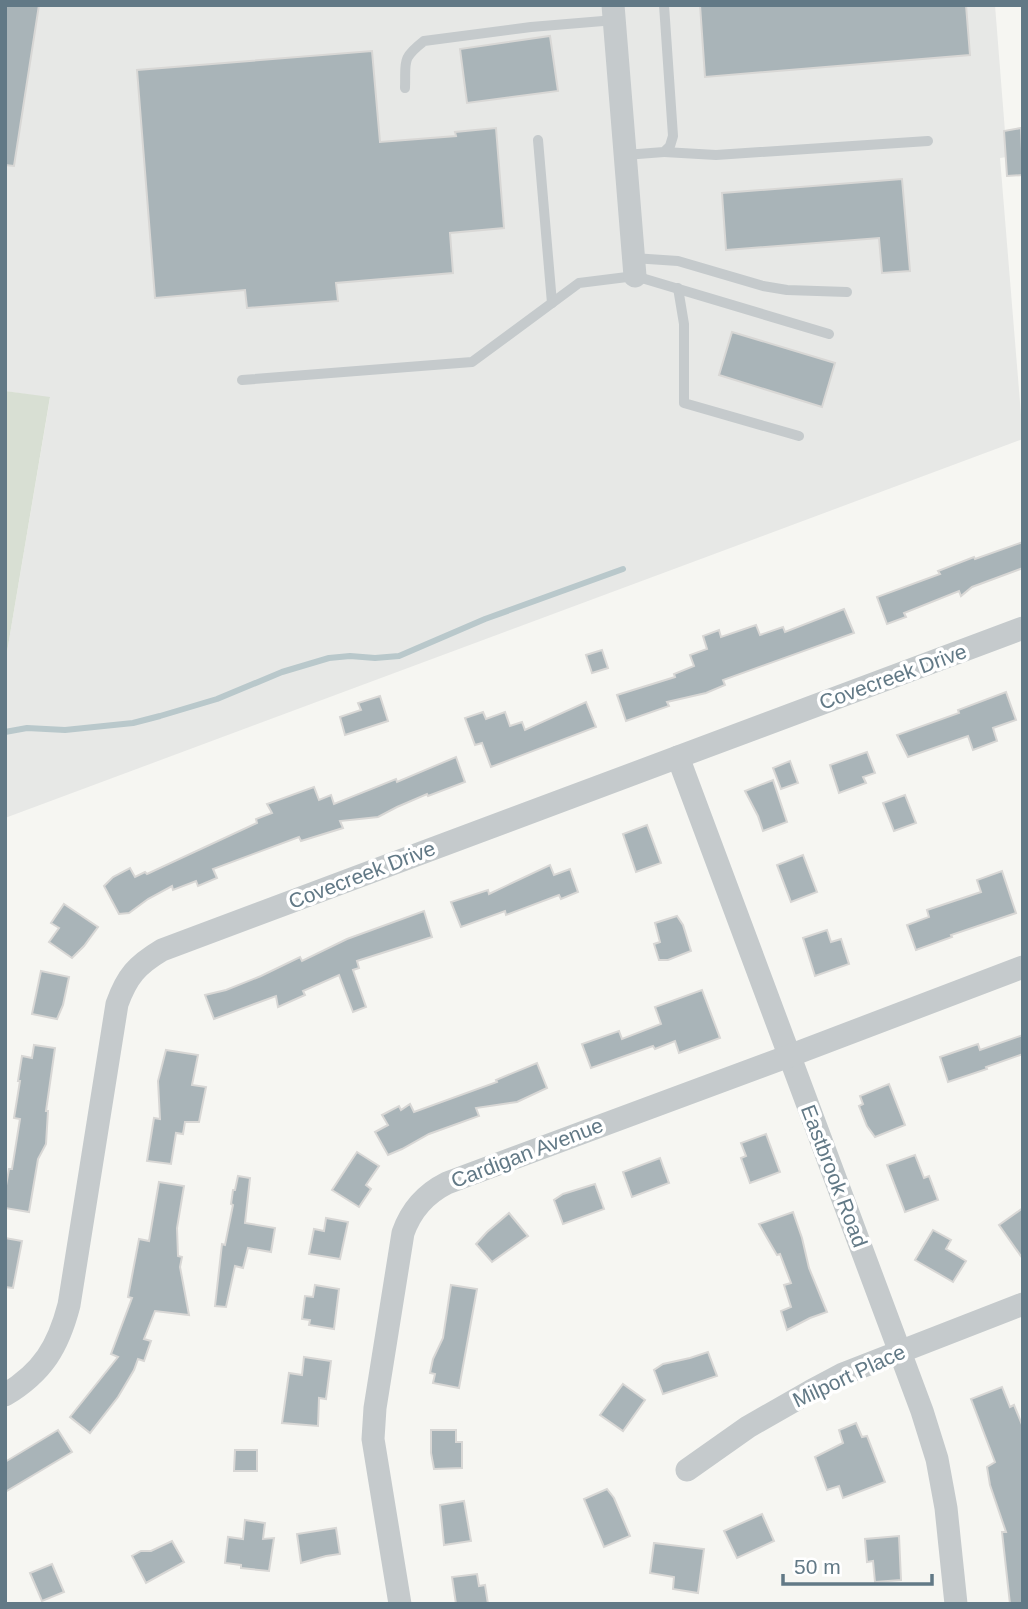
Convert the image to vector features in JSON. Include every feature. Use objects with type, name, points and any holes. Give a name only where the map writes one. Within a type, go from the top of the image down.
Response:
[{"type":"street","points":[[614,13],[634,267]]},
{"type":"street","name":"Covecreek Drive","points":[[5,1395],[34,1374],[50,1354],[62,1331],[69,1305],[117,1004],[124,984],[144,960],[162,950],[1023,628]]},
{"type":"street","name":"Eastbrook Road","points":[[678,757],[922,1411],[937,1459],[946,1508],[956,1604]]},
{"type":"street","name":"Cardigan Avenue","points":[[396,1603],[373,1439],[375,1408],[403,1233],[419,1203],[436,1188],[447,1183],[1023,967]]},
{"type":"street","name":"Milport Place","points":[[687,1470],[748,1427],[843,1374],[1023,1304]]},
{"type":"lane","points":[[664,5],[673,136],[670,146],[664,152]]},
{"type":"lane","points":[[405,88],[406,58],[424,41],[614,13]]},
{"type":"lane","points":[[538,140],[552,303]]},
{"type":"lane","points":[[625,155],[664,152],[716,155],[928,141]]},
{"type":"lane","points":[[242,380],[472,362],[579,283],[634,267],[678,261],[763,286],[787,290],[847,292]]},
{"type":"lane","points":[[634,267],[678,288],[828,334]]},
{"type":"lane","points":[[678,288],[684,324],[684,402],[799,436]]},
{"type":"shaded area","points":[[5,5],[995,5],[1007,157],[1000,158],[1023,439],[5,818],[5,664],[50,398],[5,391]]},
{"type":"shaded area","points":[[5,391],[50,397],[5,664]]},
{"type":"building","points":[[5,5],[39,5],[14,166],[5,165]]},
{"type":"building","points":[[700,5],[966,5],[970,55],[705,77]]},
{"type":"building","points":[[550,36],[558,91],[467,103],[460,49]]},
{"type":"building","points":[[372,51],[380,142],[456,136],[455,132],[496,128],[504,228],[450,233],[453,273],[336,283],[338,301],[247,308],[245,290],[155,298],[137,70]]},
{"type":"building","points":[[1021,128],[1023,175],[1007,176],[1004,131]]},
{"type":"building","points":[[902,179],[910,271],[882,273],[879,238],[726,250],[722,193]]},
{"type":"building","points":[[732,332],[835,363],[822,407],[719,375]]},
{"type":"building","points":[[1023,542],[1023,568],[972,587],[961,596],[959,591],[904,613],[906,617],[887,624],[877,597],[940,574],[938,571],[974,557],[975,559]]},
{"type":"building","points":[[844,609],[854,633],[723,680],[725,685],[706,693],[667,702],[669,706],[626,721],[617,695],[675,677],[674,674],[694,666],[690,655],[707,649],[703,636],[719,630],[721,637],[756,625],[760,635],[783,627],[785,632]]},
{"type":"building","points":[[602,650],[608,668],[592,673],[586,655]]},
{"type":"building","points":[[1006,692],[1016,720],[993,728],[997,741],[973,750],[968,736],[908,757],[897,735],[959,713],[958,710]]},
{"type":"building","points":[[380,696],[388,721],[345,735],[340,717],[361,710],[358,703]]},
{"type":"building","points":[[586,702],[596,727],[491,767],[482,743],[475,745],[465,718],[483,712],[486,719],[505,712],[510,726],[522,722],[525,730]]},
{"type":"building","points":[[867,752],[875,773],[863,777],[866,783],[839,793],[830,765]]},
{"type":"building","points":[[456,757],[465,782],[428,796],[427,794],[378,817],[340,821],[343,828],[301,841],[299,837],[213,869],[217,878],[198,886],[196,881],[173,890],[172,886],[129,913],[119,914],[104,886],[113,877],[130,868],[135,877],[145,872],[147,874],[257,823],[256,819],[272,813],[267,804],[314,787],[319,800],[331,795],[334,804],[396,779],[397,782]]},
{"type":"building","points":[[790,761],[798,783],[781,789],[773,768]]},
{"type":"building","points":[[773,780],[787,822],[763,831],[745,791]]},
{"type":"building","points":[[905,795],[916,823],[894,831],[883,803]]},
{"type":"building","points":[[647,825],[661,863],[636,872],[623,834]]},
{"type":"building","points":[[803,855],[817,892],[791,902],[777,865]]},
{"type":"building","points":[[550,865],[554,875],[570,869],[578,892],[561,899],[559,895],[506,915],[505,911],[461,927],[451,902],[488,890],[489,894]]},
{"type":"building","points":[[1002,871],[1016,913],[916,950],[907,925],[929,917],[927,910],[981,892],[977,880]]},
{"type":"building","points":[[64,904],[98,927],[72,958],[49,942],[59,928],[51,923]]},
{"type":"building","points":[[424,911],[432,937],[357,961],[359,968],[353,970],[366,1007],[353,1012],[339,975],[303,991],[305,995],[278,1007],[276,996],[214,1019],[205,995],[261,976],[300,957],[302,961],[347,939]]},
{"type":"building","points":[[677,916],[683,925],[691,951],[668,960],[659,960],[654,944],[660,942],[655,923]]},
{"type":"building","points":[[827,930],[831,942],[841,939],[849,964],[815,976],[803,938]]},
{"type":"building","points":[[41,971],[69,977],[57,1019],[32,1014]]},
{"type":"building","points":[[702,990],[720,1038],[679,1053],[675,1041],[655,1049],[653,1046],[591,1068],[582,1044],[619,1031],[622,1039],[661,1024],[655,1007]]},
{"type":"building","points":[[1023,1035],[1023,1054],[948,1082],[940,1057],[978,1044],[980,1050]]},
{"type":"building","points":[[34,1045],[55,1048],[46,1111],[46,1144],[38,1159],[29,1212],[5,1208],[5,1191],[9,1169],[12,1169],[20,1119],[14,1118],[22,1056],[32,1058]]},
{"type":"building","points":[[166,1050],[198,1055],[192,1085],[206,1087],[199,1122],[185,1122],[183,1134],[176,1133],[171,1164],[147,1161],[154,1118],[160,1119],[158,1081]]},
{"type":"building","points":[[537,1063],[547,1088],[517,1102],[476,1108],[479,1116],[429,1134],[388,1155],[375,1132],[388,1125],[382,1115],[399,1106],[401,1110],[410,1104],[414,1112],[497,1082],[496,1080]]},
{"type":"building","points":[[889,1084],[905,1125],[875,1137],[859,1106],[863,1104],[860,1096]]},
{"type":"building","points":[[766,1134],[780,1172],[750,1183],[741,1158],[746,1156],[741,1143]]},
{"type":"building","points":[[357,1152],[379,1166],[366,1185],[371,1189],[359,1207],[332,1190]]},
{"type":"building","points":[[915,1155],[924,1178],[929,1176],[938,1200],[905,1212],[887,1165]]},
{"type":"building","points":[[660,1158],[669,1183],[632,1197],[623,1172]]},
{"type":"building","points":[[238,1176],[250,1178],[245,1223],[275,1228],[271,1252],[248,1248],[243,1268],[235,1266],[226,1307],[215,1306],[222,1244],[225,1245],[233,1205],[233,1190]]},
{"type":"building","points":[[159,1182],[184,1186],[177,1228],[178,1256],[182,1257],[180,1267],[189,1315],[155,1311],[144,1339],[151,1341],[144,1361],[138,1359],[118,1397],[90,1433],[70,1417],[118,1357],[111,1354],[132,1298],[128,1297],[139,1239],[149,1241]]},
{"type":"building","points":[[595,1184],[604,1209],[563,1224],[554,1200],[563,1194]]},
{"type":"building","points":[[1023,1208],[1023,1259],[999,1225]]},
{"type":"building","points":[[793,1212],[809,1268],[827,1312],[787,1330],[781,1311],[791,1307],[784,1285],[791,1283],[780,1254],[777,1255],[759,1224]]},
{"type":"building","points":[[509,1213],[528,1236],[492,1262],[476,1244]]},
{"type":"building","points":[[326,1218],[348,1222],[340,1259],[309,1254],[314,1229],[324,1231]]},
{"type":"building","points":[[933,1230],[951,1240],[946,1249],[966,1261],[953,1282],[915,1260]]},
{"type":"building","points":[[5,1238],[22,1241],[13,1288],[5,1287]]},
{"type":"building","points":[[315,1285],[339,1289],[334,1329],[309,1325],[310,1320],[302,1319],[305,1296],[313,1297]]},
{"type":"building","points":[[451,1285],[477,1289],[459,1388],[433,1383],[435,1374],[430,1373],[443,1338]]},
{"type":"building","points":[[708,1352],[717,1376],[663,1394],[654,1370],[663,1364]]},
{"type":"building","points":[[304,1357],[331,1361],[326,1399],[319,1398],[318,1426],[282,1423],[289,1373],[302,1375]]},
{"type":"building","points":[[623,1384],[645,1400],[623,1431],[600,1415]]},
{"type":"building","points":[[1002,1387],[1010,1407],[1014,1405],[1023,1427],[1023,1604],[1010,1604],[1002,1532],[1006,1532],[990,1485],[987,1467],[995,1462],[971,1399]]},
{"type":"building","points":[[856,1423],[862,1437],[867,1436],[885,1482],[843,1498],[839,1486],[827,1490],[815,1457],[843,1443],[839,1430]]},
{"type":"building","points":[[58,1430],[72,1452],[5,1492],[5,1462]]},
{"type":"building","points":[[431,1430],[456,1430],[456,1442],[462,1442],[462,1468],[434,1469]]},
{"type":"building","points":[[235,1450],[257,1450],[257,1471],[234,1471]]},
{"type":"building","points":[[607,1489],[614,1498],[630,1536],[604,1547],[584,1499]]},
{"type":"building","points":[[464,1501],[471,1541],[444,1545],[440,1505]]},
{"type":"building","points":[[762,1514],[774,1541],[737,1558],[724,1531]]},
{"type":"building","points":[[245,1520],[265,1523],[263,1539],[274,1538],[269,1571],[225,1563],[228,1537],[243,1539]]},
{"type":"building","points":[[336,1528],[340,1554],[301,1563],[297,1534]]},
{"type":"building","points":[[899,1536],[901,1580],[875,1582],[873,1561],[867,1562],[865,1539]]},
{"type":"building","points":[[172,1541],[184,1562],[146,1583],[132,1556]]},
{"type":"building","points":[[654,1543],[704,1549],[698,1593],[673,1589],[674,1577],[650,1573]]},
{"type":"building","points":[[52,1564],[64,1592],[42,1601],[30,1573]]},
{"type":"building","points":[[477,1574],[479,1586],[485,1585],[488,1604],[456,1604],[452,1577]]},
{"type":"waterway","points":[[5,732],[27,728],[65,730],[133,723],[217,699],[282,672],[329,658],[399,656],[485,619],[623,569]]}]
